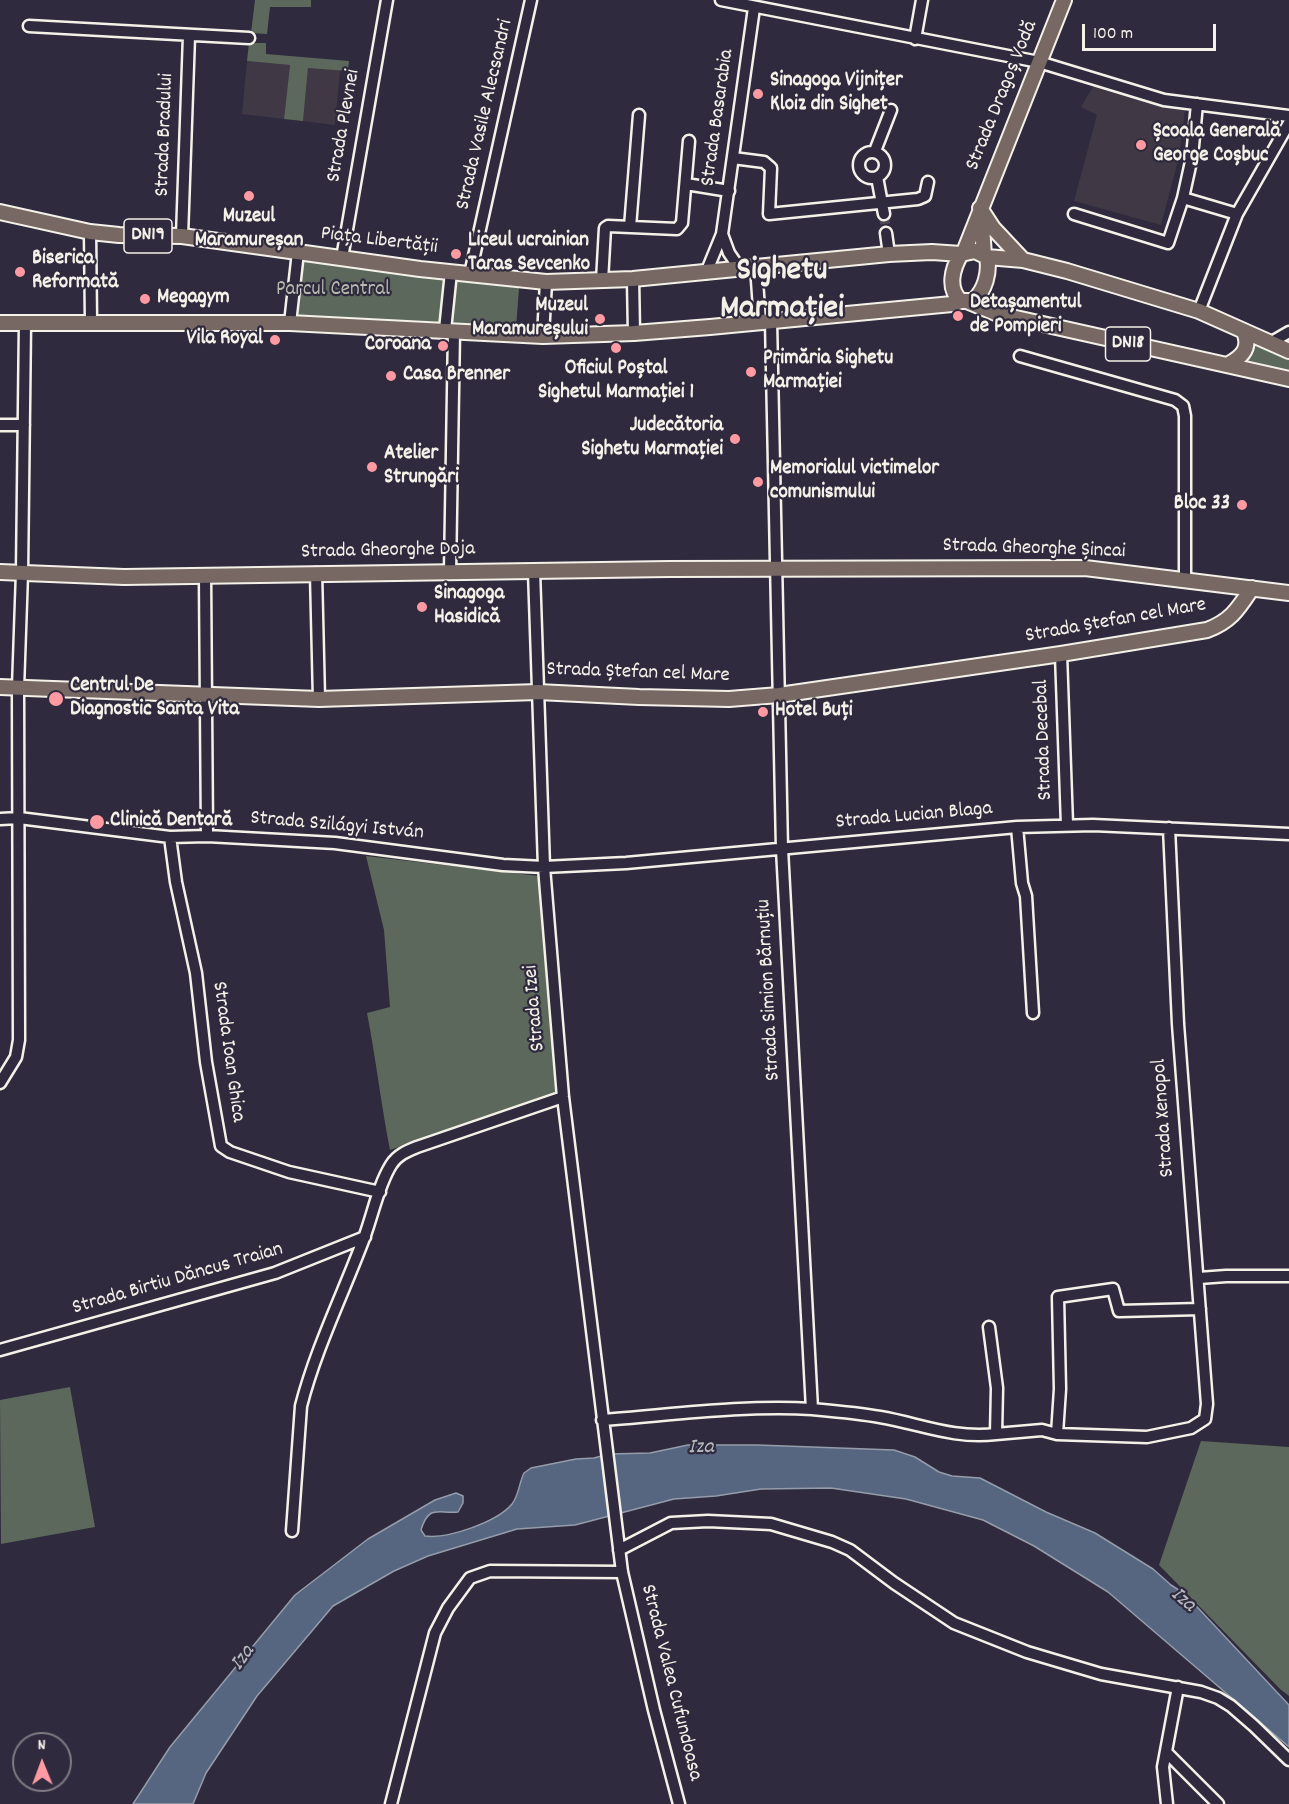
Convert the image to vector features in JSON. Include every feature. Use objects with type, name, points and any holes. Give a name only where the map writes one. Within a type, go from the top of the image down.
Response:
[{"type":"main road","name":"Strada Dragoș Vodă","points":[[962,253],[1064,0]]},
{"type":"main road","name":"Strada Dragoș Vodă","points":[[980,208],[985,256]]},
{"type":"main road","points":[[980,208],[993,228],[1023,260]]},
{"type":"main road","name":"DN19","points":[[0,212],[90,232],[182,236],[298,252]]},
{"type":"main road","points":[[0,323],[290,322],[543,336],[634,333],[965,301],[981,293],[988,270],[985,256],[975,251],[962,253],[955,266],[953,292],[965,301]]},
{"type":"main road","name":"Piața Libertății","points":[[298,252],[546,282],[633,279]]},
{"type":"main road","name":"DN19","points":[[633,279],[889,254],[962,253]]},
{"type":"main road","name":"DN18","points":[[985,256],[1023,260],[1199,311],[1289,351]]},
{"type":"main road","name":"DN18","points":[[965,301],[998,314],[1289,378]]},
{"type":"main road","points":[[1229,364],[1241,357],[1246,348],[1247,340],[1244,332]]},
{"type":"main road","name":"Strada Gheorghe Doja","points":[[0,572],[124,577],[776,568]]},
{"type":"main road","name":"Strada Gheorghe Șincai","points":[[776,568],[1085,568],[1289,592]]},
{"type":"main road","name":"Strada Ștefan cel Mare","points":[[0,687],[319,699],[538,692],[639,698],[729,699],[1061,654],[1207,630],[1222,625],[1232,616],[1252,588]]},
{"type":"street","name":"Strada Plevnei","points":[[342,258],[387,0]]},
{"type":"street","name":"Strada Vasile Alecsandri","points":[[470,274],[531,0]]},
{"type":"street","points":[[721,0],[1039,62],[1164,100],[1289,116]]},
{"type":"street","points":[[915,39],[922,0]]},
{"type":"street","name":"Strada Basarabia","points":[[706,273],[722,234],[754,8]]},
{"type":"street","points":[[29,26],[249,38]]},
{"type":"street","name":"Strada Bradului","points":[[182,236],[189,36]]},
{"type":"street","points":[[1074,214],[1168,243],[1183,198],[1192,157],[1197,104]]},
{"type":"street","points":[[875,151],[891,110]]},
{"type":"street","points":[[630,227],[639,115]]},
{"type":"street","points":[[1199,311],[1237,214],[1289,123]]},
{"type":"street","points":[[602,281],[605,228],[608,226],[677,230],[680,227],[689,141]]},
{"type":"street","points":[[869,151],[880,154],[885,164],[884,170],[877,177],[865,177],[858,168],[860,157],[869,151]]},
{"type":"street","points":[[733,158],[764,162],[771,168],[770,214],[918,199],[925,196],[928,182]]},
{"type":"street","points":[[877,177],[884,214]]},
{"type":"street","points":[[686,184],[729,190]]},
{"type":"street","points":[[1183,198],[1237,214]]},
{"type":"street","points":[[90,232],[91,322]]},
{"type":"street","points":[[886,232],[889,254]]},
{"type":"street","points":[[722,234],[729,253],[740,269]]},
{"type":"street","name":"Piața Libertății","points":[[290,322],[298,252]]},
{"type":"street","name":"Strada Simion Bărnuțiu","points":[[756,267],[765,322],[776,568],[782,849],[812,1409]]},
{"type":"street","points":[[450,572],[451,272]]},
{"type":"street","points":[[633,279],[634,333]]},
{"type":"street","points":[[543,336],[546,282]]},
{"type":"street","points":[[0,1083],[16,1057],[19,1040],[18,688],[25,323]]},
{"type":"street","points":[[1270,343],[1289,332]]},
{"type":"street","points":[[1020,356],[1175,400],[1183,406],[1185,416],[1185,580]]},
{"type":"street","points":[[0,425],[24,425]]},
{"type":"street","name":"Strada Izei","points":[[534,571],[544,867],[564,1097],[604,1440],[616,1522]]},
{"type":"street","points":[[316,573],[319,699]]},
{"type":"street","points":[[205,576],[207,836]]},
{"type":"street","name":"Strada Decebal","points":[[1061,654],[1067,825]]},
{"type":"street","name":"Strada Szilágyi István","points":[[0,819],[19,818],[171,837],[207,836],[335,843],[502,865],[544,867]]},
{"type":"street","name":"Strada Lucian Blaga","points":[[544,867],[626,863],[1017,827],[1067,825],[1289,834]]},
{"type":"street","points":[[1017,827],[1022,883],[1026,896],[1033,1013]]},
{"type":"street","name":"Strada Xenopol","points":[[1057,1434],[1147,1437],[1191,1428],[1205,1419],[1207,1404],[1180,1047],[1169,828]]},
{"type":"street","name":"Strada Ioan Ghica","points":[[171,837],[176,882],[195,973],[206,1062],[221,1146],[230,1152],[290,1172],[380,1192]]},
{"type":"street","points":[[292,1532],[301,1406],[312,1367],[392,1164],[402,1153],[454,1133],[564,1097]]},
{"type":"street","name":"Strada Birtiu Dăncus Traian","points":[[0,1350],[275,1273],[365,1237]]},
{"type":"street","points":[[1199,1278],[1289,1276]]},
{"type":"street","points":[[602,1420],[755,1408],[812,1409],[879,1417],[951,1434],[978,1436],[1042,1430],[1057,1434],[1060,1389],[1058,1298],[1113,1289],[1119,1311],[1200,1309]]},
{"type":"street","points":[[989,1327],[996,1388],[996,1434]]},
{"type":"street","points":[[619,1550],[671,1523],[708,1521],[771,1524],[832,1542],[850,1550],[954,1623],[1027,1652],[1101,1674],[1201,1692],[1218,1698],[1231,1706],[1289,1760]]},
{"type":"street","name":"Strada Valea Cufundoasa","points":[[616,1522],[622,1572],[654,1710],[680,1804]]},
{"type":"street","name":"Strada Valea Cufundoasa","points":[[391,1804],[435,1633],[448,1608],[470,1578],[490,1571],[622,1572]]},
{"type":"street","points":[[1167,1804],[1163,1767],[1178,1688]]},
{"type":"street","points":[[1166,1752],[1218,1804]]},
{"type":"shaded area","points":[[247,61],[290,65],[284,119],[242,114]]},
{"type":"shaded area","points":[[308,67],[340,70],[335,125],[303,121]]},
{"type":"shaded area","points":[[1096,82],[1143,99],[1185,109],[1179,157],[1161,225],[1074,201],[1097,115],[1081,107]]},
{"type":"green space","points":[[255,0],[311,0],[311,7],[270,7],[267,34],[251,33]]},
{"type":"green space","points":[[249,43],[266,43],[266,54],[349,61],[348,71],[308,68],[303,121],[284,119],[290,65],[247,61]]},
{"type":"green space","name":"Parcul Central","points":[[303,259],[519,288],[516,328],[423,321],[298,318]]},
{"type":"green space","points":[[1250,342],[1289,356],[1289,373],[1244,363]]},
{"type":"green space","points":[[366,856],[539,876],[557,1092],[390,1150],[367,1013],[390,1007],[384,930]]},
{"type":"green space","points":[[70,1387],[95,1527],[1,1544],[0,1400]]},
{"type":"green space","points":[[1201,1441],[1289,1447],[1289,1696],[1159,1565]]},
{"type":"water","name":"Iza","points":[[688,1445],[894,1450],[915,1457],[939,1472],[952,1476],[980,1478],[1046,1512],[1095,1533],[1153,1569],[1185,1594],[1289,1705],[1289,1747],[1108,1592],[1034,1546],[983,1520],[906,1499],[831,1488],[761,1489],[716,1496],[674,1499],[575,1525],[517,1529],[428,1556],[394,1571],[333,1606],[257,1696],[206,1773],[193,1804],[133,1804],[170,1747],[295,1595],[368,1539],[435,1500],[456,1493],[463,1496],[463,1503],[458,1512],[431,1513],[427,1516],[421,1530],[425,1536],[446,1535],[484,1523],[505,1511],[512,1504],[524,1473],[531,1468],[609,1454],[650,1453]]},
{"type":"tunnel","points":[[884,214],[886,233]]},
{"type":"place","name":"Sinagoga Vijnițer Kloiz din Sighet","points":[[758,94]]},
{"type":"place","name":"Școala Generală George Coșbuc","points":[[1141,145]]},
{"type":"place","name":"Muzeul Maramureșan","points":[[249,196]]},
{"type":"place","name":"Liceul ucrainian Taras Sevcenko","points":[[456,254]]},
{"type":"place","name":"Biserica Reformată","points":[[20,272]]},
{"type":"place","name":"Megagym","points":[[145,299]]},
{"type":"place","name":"Detașamentul de Pompieri","points":[[958,316]]},
{"type":"place","name":"Muzeul Maramureșului","points":[[600,319]]},
{"type":"place","name":"Vila Royal","points":[[275,340]]},
{"type":"place","name":"Coroana","points":[[443,346]]},
{"type":"place","name":"Oficiul Poștal Sighetul Marmației 1","points":[[616,348]]},
{"type":"place","name":"Primăria Sighetu Marmației","points":[[751,372]]},
{"type":"place","name":"Casa Brenner","points":[[391,376]]},
{"type":"place","name":"Judecătoria Sighetu Marmației","points":[[735,439]]},
{"type":"place","name":"Atelier Strungări","points":[[372,467]]},
{"type":"place","name":"Memorialul victimelor comunismului","points":[[758,482]]},
{"type":"place","name":"Bloc 33","points":[[1242,505]]},
{"type":"place","name":"Sinagoga Hasidică","points":[[422,607]]},
{"type":"place","name":"Centrul De Diagnostic Santa Vita","points":[[56,699]]},
{"type":"place","name":"Hotel Buți","points":[[763,712]]},
{"type":"place","name":"Clinică Dentară","points":[[97,822]]},
{"type":"district","name":"Sighetu Marmației","points":[[782,292]]}]
